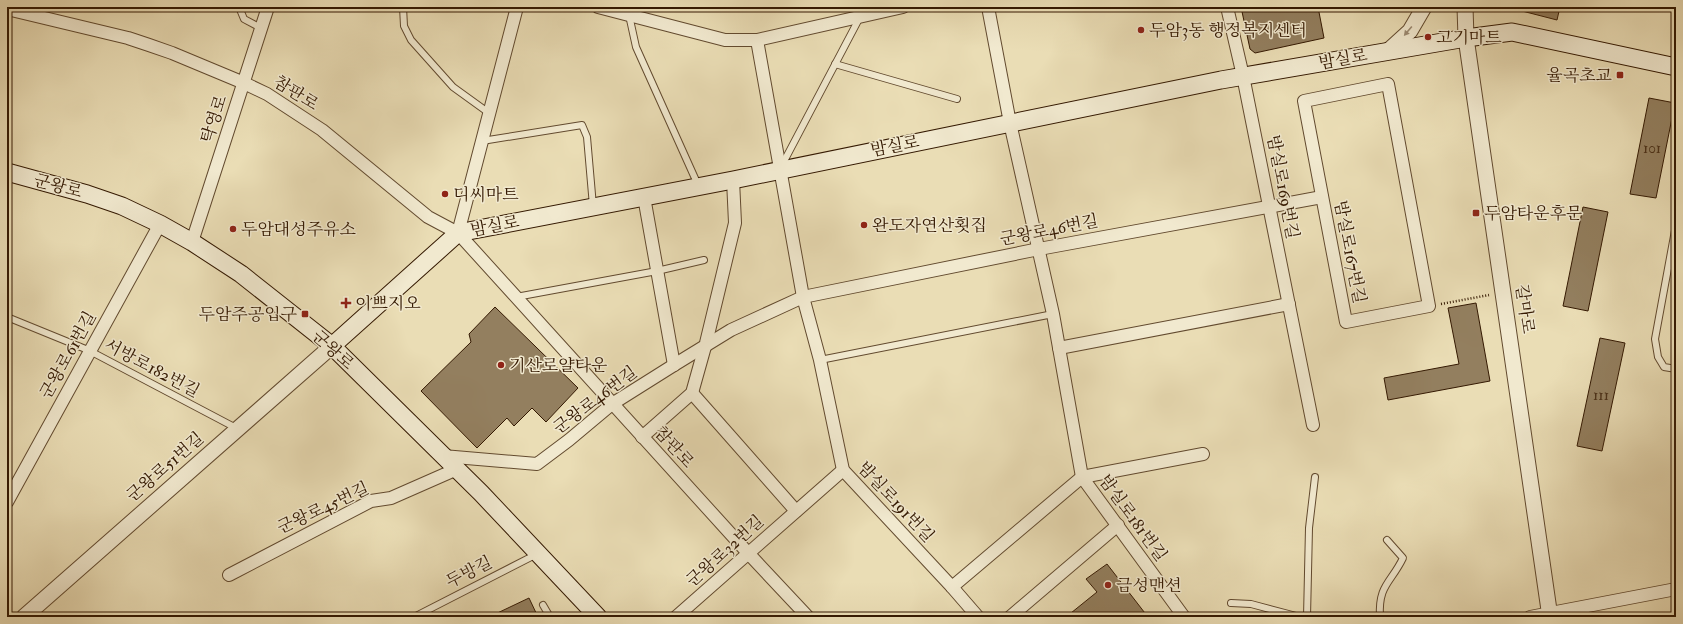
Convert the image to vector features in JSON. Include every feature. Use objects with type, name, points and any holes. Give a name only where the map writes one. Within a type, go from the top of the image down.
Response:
[{"type":"main road","name":"밤실로","points":[[332,346],[458,233],[733,180],[1243,76],[1466,38],[1512,32],[1676,67]]},
{"type":"main road","name":"군왕로","points":[[7,172],[87,194],[122,206],[160,224],[192,242],[241,274],[332,346],[457,469],[598,617]]},
{"type":"street","name":"탁영로","points":[[192,242],[268,7]]},
{"type":"street","points":[[458,233],[517,7]]},
{"type":"street","points":[[598,7],[725,40],[757,40],[903,7]]},
{"type":"street","points":[[988,7],[1010,123]]},
{"type":"street","name":"밤실로169번길","points":[[1227,7],[1270,207],[1313,425]]},
{"type":"street","points":[[1388,51],[1410,31],[1424,7]]},
{"type":"street","name":"갈마로","points":[[1465,7],[1466,38],[1550,615]]},
{"type":"street","name":"참판로","points":[[7,9],[128,38],[172,53],[244,83],[279,101],[322,130],[428,216],[458,233],[642,437],[808,617]]},
{"type":"street","points":[[757,40],[779,170]]},
{"type":"street","name":"밤실로167번길","points":[[1388,84],[1429,306],[1346,322],[1322,198],[1304,102],[1388,84]]},
{"type":"street","name":"밤실로181번길","points":[[1010,123],[1053,314],[1082,477],[1184,617]]},
{"type":"street","name":"밤실로191번길","points":[[779,170],[803,297],[820,360],[843,470],[978,617]]},
{"type":"street","points":[[642,437],[692,393],[705,347],[735,223],[733,180]]},
{"type":"street","points":[[644,197],[674,365]]},
{"type":"street","name":"군왕로46번길","points":[[443,456],[537,464],[569,440],[612,404],[674,365],[732,330],[803,297],[1039,249],[1322,198]]},
{"type":"street","name":"군왕로61번길","points":[[7,502],[160,224]]},
{"type":"street","points":[[1059,348],[1289,304]]},
{"type":"street","name":"군왕로51번길","points":[[24,617],[332,346]]},
{"type":"street","points":[[692,393],[796,511]]},
{"type":"street","name":"밤실로181번길","points":[[952,587],[1082,477],[1203,454]]},
{"type":"street","name":"군왕로45번길","points":[[229,575],[371,501],[390,498],[457,469]]},
{"type":"street","name":"군왕로32번길","points":[[676,617],[843,470]]},
{"type":"street","points":[[1010,617],[1118,525]]},
{"type":"street","points":[[1530,617],[1550,615],[1676,589]]},
{"type":"lane","points":[[239,7],[244,19],[261,28]]},
{"type":"lane","points":[[403,7],[404,26],[411,40],[421,53],[453,87],[489,112]]},
{"type":"lane","points":[[629,15],[636,47],[698,187]]},
{"type":"lane","points":[[779,170],[860,16]]},
{"type":"lane","points":[[835,64],[957,99]]},
{"type":"lane","points":[[482,141],[582,125],[587,137],[593,206]]},
{"type":"lane","points":[[1676,225],[1654,339],[1658,358],[1664,367],[1676,369]]},
{"type":"lane","points":[[516,297],[657,271],[704,260]]},
{"type":"lane","points":[[820,360],[1053,314]]},
{"type":"lane","name":"서방로182번길","points":[[7,317],[90,351],[238,429]]},
{"type":"lane","points":[[1307,617],[1309,528],[1315,477]]},
{"type":"lane","points":[[1380,617],[1382,592],[1385,585],[1397,571],[1403,558],[1387,540]]},
{"type":"lane","name":"두방길","points":[[414,617],[537,554]]},
{"type":"lane","points":[[1231,603],[1252,604],[1300,617]]},
{"type":"lane","points":[[543,605],[550,617]]},
{"type":"path","points":[[1429,306],[1503,293]]},
{"type":"building","points":[[1241,7],[1318,7],[1324,38],[1255,53],[1250,49]]},
{"type":"building","points":[[1523,7],[1560,7],[1557,20],[1522,11]]},
{"type":"building","points":[[1649,98],[1675,103],[1656,198],[1630,194]]},
{"type":"building","points":[[1583,207],[1608,212],[1588,311],[1563,306]]},
{"type":"building","points":[[1476,303],[1490,381],[1388,400],[1384,378],[1459,364],[1448,308]]},
{"type":"building","name":"기산로얄타운","points":[[495,307],[578,388],[546,422],[532,408],[514,426],[507,418],[477,448],[421,391],[471,342],[469,334]]},
{"type":"building","points":[[1600,338],[1625,343],[1602,451],[1577,446]]},
{"type":"building","name":"금성맨션","points":[[1107,564],[1148,617],[1066,617],[1097,592],[1086,579]]},
{"type":"building","points":[[529,598],[538,617],[489,617]]},
{"type":"place","name":"두암3동 행정복지센터","points":[[1141,30]]},
{"type":"place","name":"고기마트","points":[[1428,37]]},
{"type":"place","name":"율곡초교","points":[[1620,75]]},
{"type":"place","name":"디씨마트","points":[[445,194]]},
{"type":"place","name":"두암타운후문","points":[[1476,213]]},
{"type":"place","name":"완도자연산횟집","points":[[864,225]]},
{"type":"place","name":"두암대성주유소","points":[[233,229]]},
{"type":"place","name":"이쁘지오","points":[[346,303]]},
{"type":"place","name":"두암주공입구","points":[[305,314]]},
{"type":"place","name":"기산로얄타운","points":[[501,365]]},
{"type":"place","name":"금성맨션","points":[[1108,585]]}]
